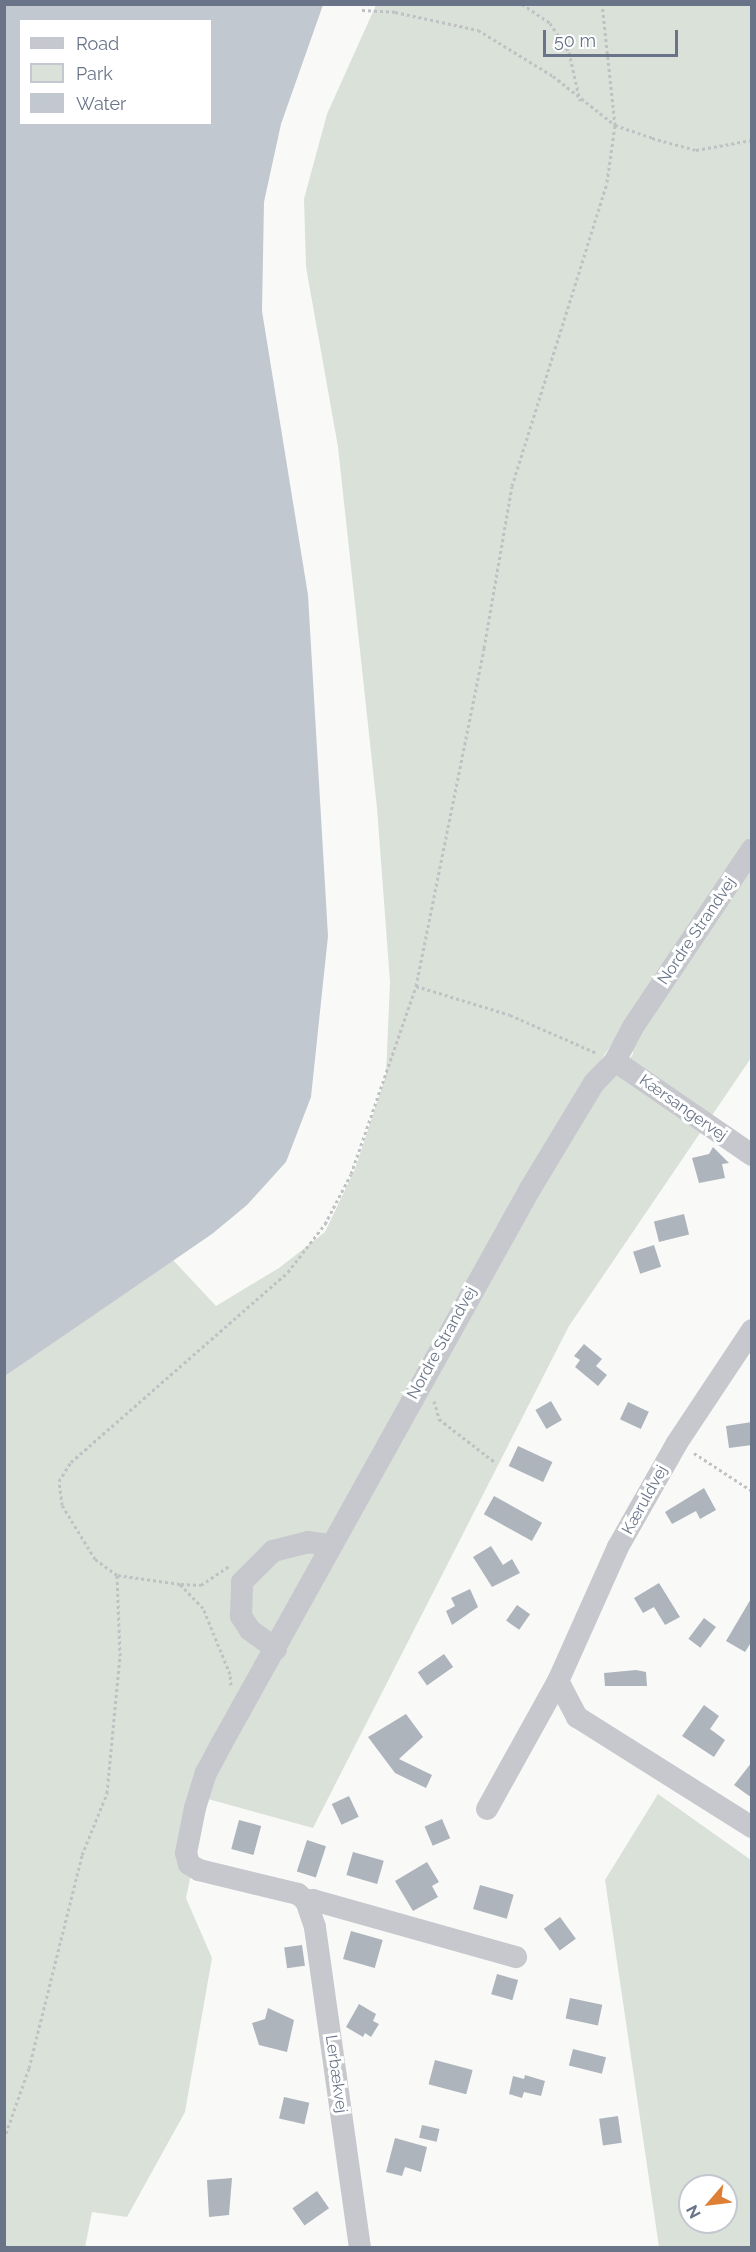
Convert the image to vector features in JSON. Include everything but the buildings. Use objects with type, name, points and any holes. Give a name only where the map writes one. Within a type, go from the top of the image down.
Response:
[{"type":"street","name":"Nordre Strandvej","points":[[306,1901],[298,1894],[199,1870],[189,1864],[186,1852],[206,1773],[276,1649],[330,1545],[426,1371],[530,1189],[594,1083],[615,1061],[633,1027],[752,849]]},
{"type":"street","name":"Kærsangervej","points":[[615,1061],[752,1155]]},
{"type":"street","name":"Kæruldvej","points":[[487,1809],[558,1681],[618,1547],[677,1443],[752,1330]]},
{"type":"street","points":[[276,1649],[250,1630],[241,1616],[242,1582],[256,1565],[273,1551],[289,1544],[330,1545]]},
{"type":"street","points":[[558,1681],[577,1717],[752,1827]]},
{"type":"street","points":[[306,1901],[313,1900],[516,1957]]},
{"type":"street","name":"Lerbækvej","points":[[306,1901],[315,1927],[360,2247]]},
{"type":"path","points":[[522,4],[550,23],[569,52],[580,101]]},
{"type":"path","points":[[256,1565],[242,1562],[219,1570],[201,1585],[117,1575],[95,1558],[74,1529],[62,1505],[59,1481],[71,1462],[288,1272],[325,1224],[351,1174],[418,987],[484,648],[512,486],[607,182],[615,125],[602,4]]},
{"type":"path","points":[[362,10],[395,12],[478,30],[553,76],[580,101],[615,125],[696,150],[752,140]]},
{"type":"path","points":[[418,987],[510,1015],[615,1061]]},
{"type":"path","points":[[426,1371],[440,1419],[496,1463]]},
{"type":"path","points":[[677,1443],[752,1491]]},
{"type":"path","points":[[4,2139],[29,2068],[82,1855],[107,1793],[120,1656],[117,1575]]},
{"type":"path","points":[[180,1584],[203,1608],[230,1674],[234,1722]]},
{"type":"green space","points":[[376,5],[751,5],[751,836],[599,1063],[195,1777],[191,1874],[186,1898],[212,1958],[185,2112],[127,2217],[92,2212],[85,2247],[5,2248],[5,1376],[173,1260],[216,1306],[279,1268],[325,1232],[355,1169],[386,1075],[390,982],[377,808],[338,447],[306,267],[304,199],[327,114]]},
{"type":"green space","points":[[751,861],[751,1058],[569,1326],[313,1828],[208,1799],[214,1774],[534,1192],[607,1077],[619,1074],[633,1054],[632,1042]]},
{"type":"green space","points":[[658,1794],[751,1860],[751,2247],[659,2247],[605,1880]]},
{"type":"water","points":[[5,4],[323,5],[281,124],[264,202],[262,311],[308,595],[328,936],[311,1097],[286,1162],[247,1205],[212,1234],[5,1376]]}]
